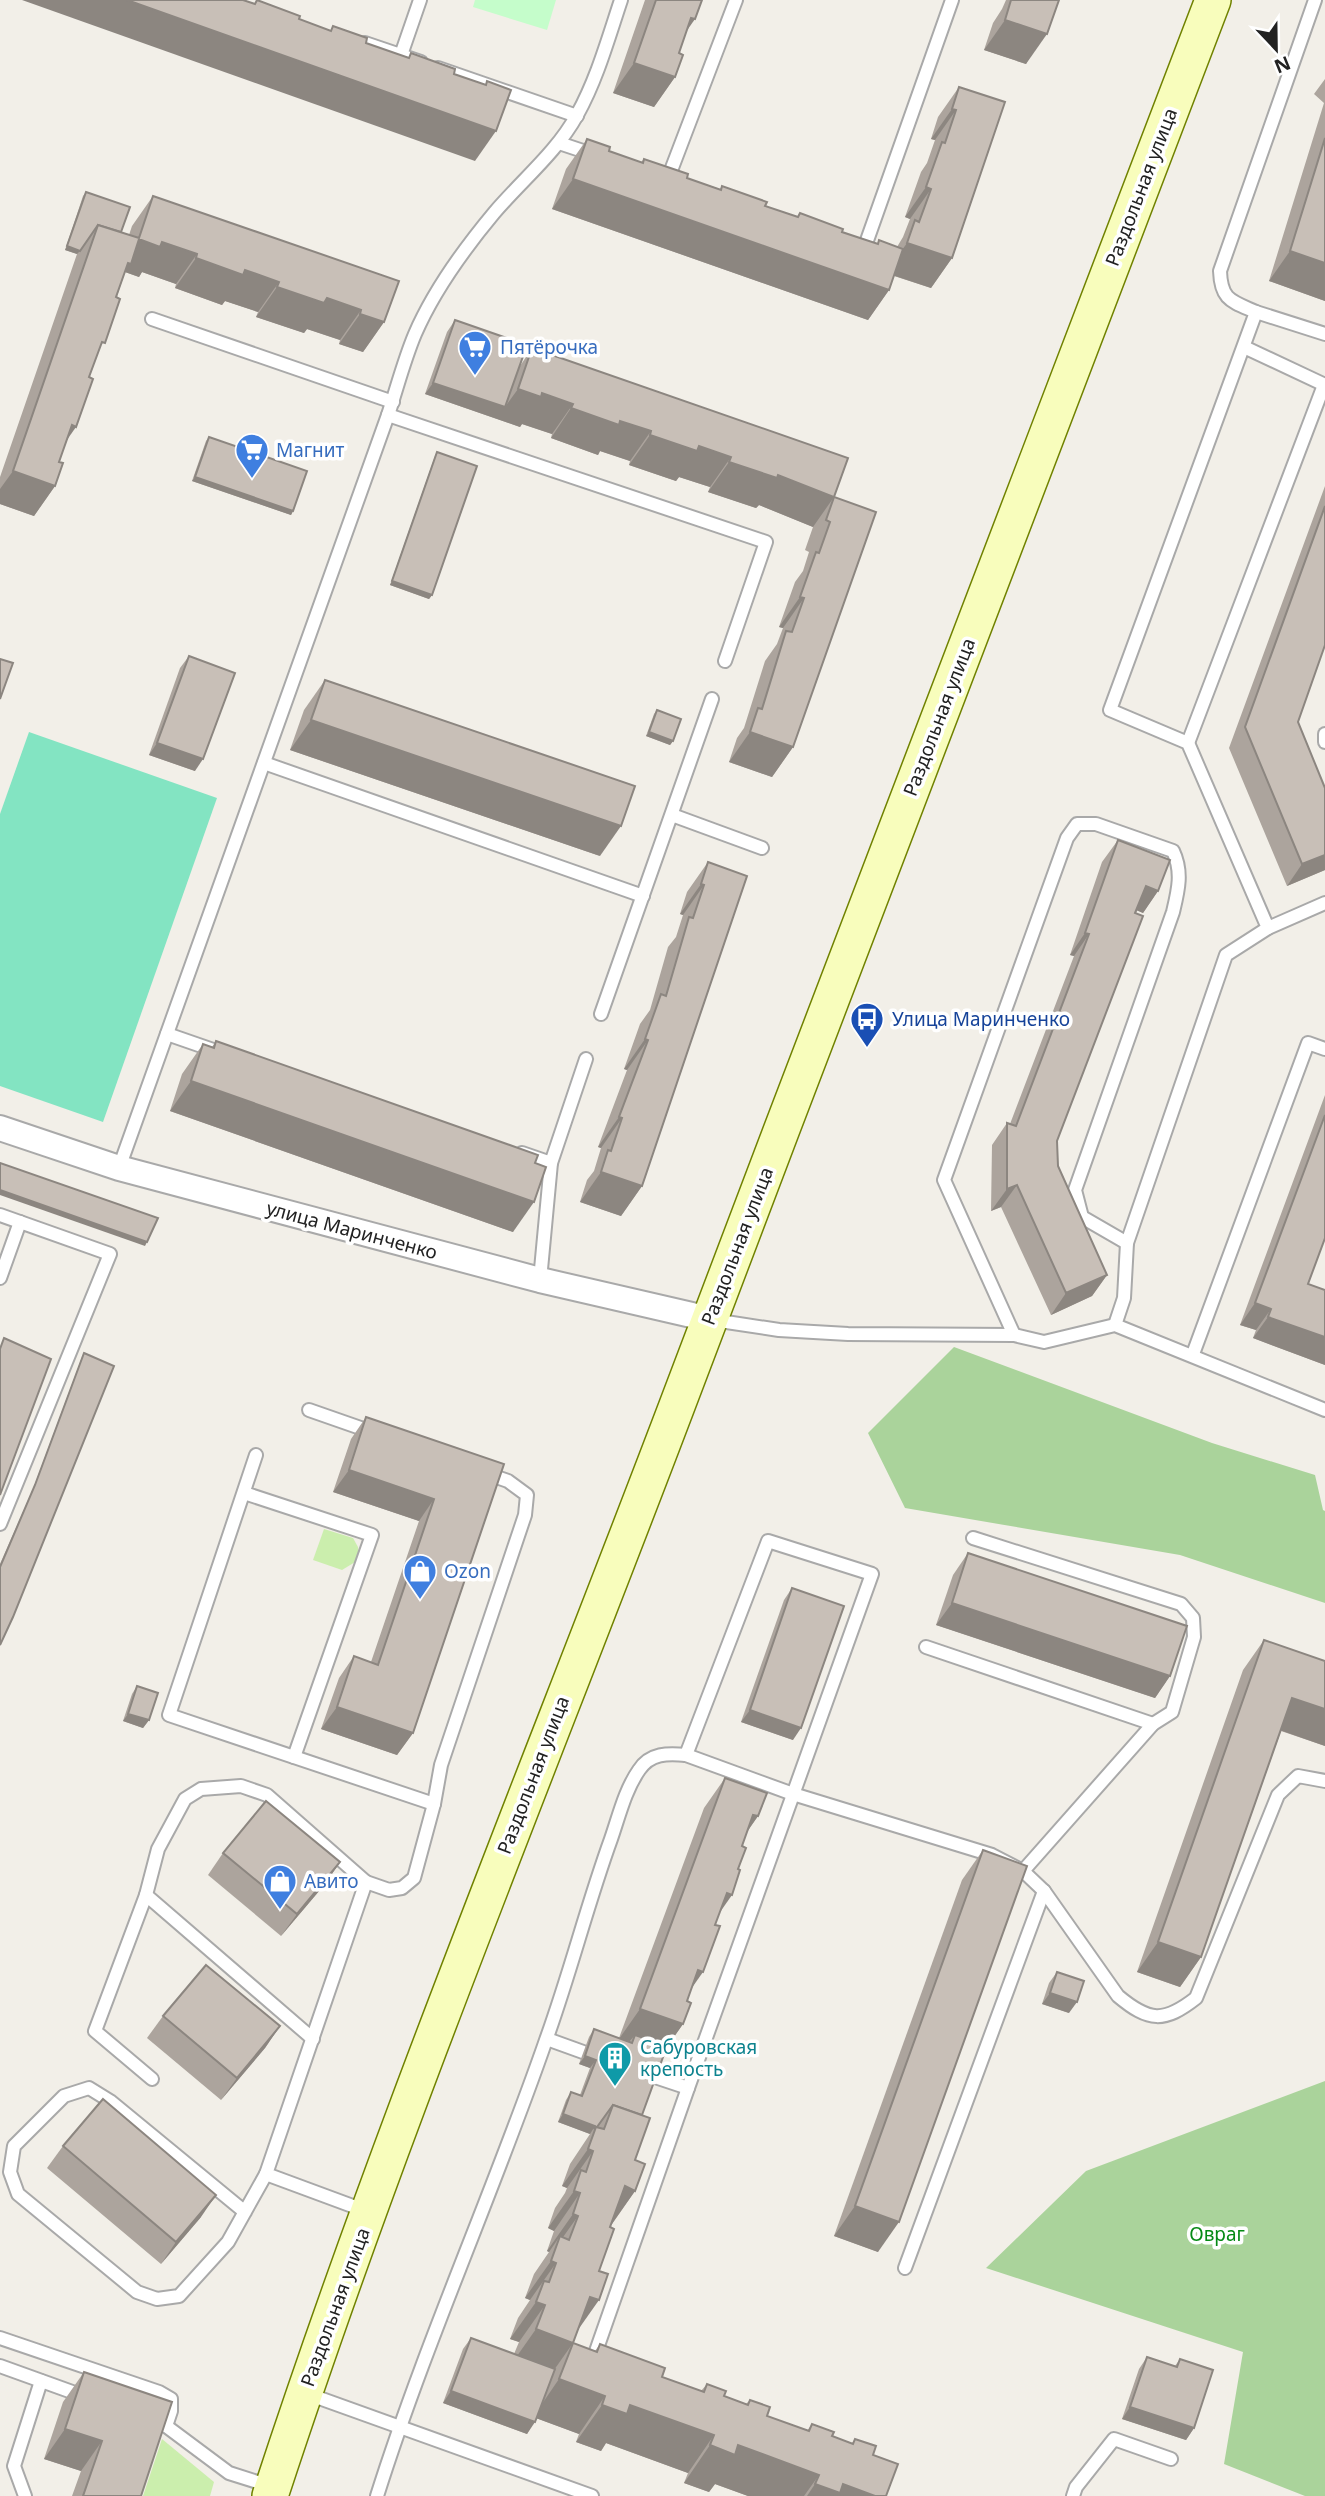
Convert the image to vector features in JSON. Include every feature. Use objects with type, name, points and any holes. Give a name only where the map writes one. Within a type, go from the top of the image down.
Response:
[{"type":"main road","name":"Раздольная улица","points":[[272,2492],[304,2392],[456,1974],[1213,0]]},
{"type":"street","name":"улица Маринченко","points":[[0,1128],[119,1168],[540,1280],[709,1319]]},
{"type":"lane","points":[[401,55],[420,0]]},
{"type":"lane","points":[[119,1168],[415,335],[438,291],[494,213],[559,143],[577,116],[591,86],[621,0]]},
{"type":"lane","points":[[680,185],[661,179],[737,0]]},
{"type":"lane","points":[[851,244],[864,249],[951,0]]},
{"type":"lane","points":[[1315,0],[1220,271],[1220,288],[1230,301],[1325,334]]},
{"type":"lane","points":[[348,37],[577,116]]},
{"type":"lane","points":[[559,143],[607,160]]},
{"type":"lane","points":[[1256,312],[1110,710],[1188,743],[1268,928]]},
{"type":"lane","points":[[152,319],[393,402]]},
{"type":"lane","points":[[1188,743],[1324,385],[1244,347]]},
{"type":"lane","points":[[388,415],[766,542],[725,661]]},
{"type":"lane","points":[[601,1014],[712,699]]},
{"type":"lane","points":[[1325,734],[1325,742]]},
{"type":"lane","points":[[264,763],[643,896]]},
{"type":"lane","points":[[672,815],[762,848]]},
{"type":"lane","points":[[1014,1335],[944,1180],[1067,838],[1077,824],[1096,824],[1173,851],[1180,864],[1179,888],[1173,912],[1075,1191],[1082,1217],[1127,1243]]},
{"type":"lane","points":[[1115,1325],[1124,1298],[1127,1243],[1226,955],[1268,928],[1325,903]]},
{"type":"lane","points":[[167,1034],[233,1056]]},
{"type":"lane","points":[[1193,1354],[1308,1043],[1325,1049]]},
{"type":"lane","points":[[540,1280],[551,1163],[586,1059]]},
{"type":"lane","points":[[511,1149],[551,1163]]},
{"type":"lane","points":[[0,1215],[110,1254],[0,1524]]},
{"type":"lane","points":[[0,1278],[20,1222]]},
{"type":"lane","points":[[709,1319],[779,1330],[834,1334],[1014,1335],[1044,1342],[1115,1325],[1193,1354],[1325,1410]]},
{"type":"lane","points":[[309,1410],[384,1436]]},
{"type":"lane","points":[[256,1455],[169,1715],[434,1804]]},
{"type":"lane","points":[[152,2079],[96,2031],[146,1895],[158,1849],[185,1799],[201,1790],[241,1786],[267,1795],[366,1882],[389,1890],[402,1888],[414,1878],[434,1804],[441,1765],[525,1515],[527,1495],[508,1481],[471,1468]]},
{"type":"lane","points":[[244,1493],[372,1535],[294,1757]]},
{"type":"lane","points":[[973,1538],[1181,1604],[1193,1618],[1194,1637],[1172,1712],[1153,1724],[1023,1871]]},
{"type":"lane","points":[[594,2357],[872,1574],[768,1541],[686,1755]]},
{"type":"lane","points":[[926,1647],[1153,1724]]},
{"type":"lane","points":[[377,2496],[399,2427],[547,2039],[629,1790],[640,1768],[653,1757],[686,1755],[793,1794],[992,1855],[1023,1871],[1044,1891],[1118,1996],[1149,2017],[1175,2014],[1196,1998],[1278,1796],[1298,1776],[1325,1781]]},
{"type":"lane","points":[[245,2212],[110,2101],[89,2088],[64,2096],[14,2146],[10,2172],[18,2194],[137,2292],[158,2299],[179,2295],[229,2242],[266,2174],[366,1882]]},
{"type":"lane","points":[[905,2268],[1044,1891]]},
{"type":"lane","points":[[146,1895],[313,2039]]},
{"type":"lane","points":[[547,2039],[583,2052]]},
{"type":"lane","points":[[652,2076],[688,2088]]},
{"type":"lane","points":[[266,2174],[369,2212]]},
{"type":"lane","points":[[1,2342],[159,2392],[171,2399],[171,2411],[166,2426]]},
{"type":"lane","points":[[0,2366],[104,2403]]},
{"type":"lane","points":[[25,2496],[14,2466],[41,2381]]},
{"type":"lane","points":[[304,2392],[592,2496]]},
{"type":"lane","points":[[141,2417],[166,2426],[229,2473],[272,2492]]},
{"type":"lane","points":[[1073,2496],[1076,2487],[1114,2439],[1171,2459]]},
{"type":"green space","points":[[475,0],[556,0],[547,30],[473,7]]},
{"type":"green space","points":[[29,732],[217,798],[103,1122],[0,1086],[0,814]]},
{"type":"green space","points":[[954,1347],[1212,1443],[1315,1475],[1325,1511],[1325,1603],[1180,1555],[905,1508],[868,1433]]},
{"type":"green space","points":[[324,1529],[353,1538],[360,1559],[342,1570],[313,1560]]},
{"type":"green space","name":"Овраг","points":[[1325,2081],[1325,2496],[1305,2496],[1224,2464],[1243,2352],[986,2268],[1086,2171]]},
{"type":"green space","points":[[162,2439],[214,2482],[210,2496],[143,2496]]},
{"type":"building","points":[[127,0],[243,0],[255,4],[257,0],[331,31],[333,26],[367,38],[366,43],[409,58],[411,53],[455,69],[454,74],[486,85],[487,81],[511,90],[496,131]]},
{"type":"building","points":[[656,0],[702,0],[695,19],[691,18],[679,53],[683,55],[675,77],[634,63]]},
{"type":"building","points":[[1011,0],[1059,0],[1047,34],[1005,20]]},
{"type":"building","points":[[959,87],[1005,102],[952,258],[907,243],[915,220],[919,222],[931,189],[926,187],[956,110],[952,109]]},
{"type":"building","points":[[1325,138],[1325,263],[1290,251]]},
{"type":"building","points":[[587,139],[610,147],[609,151],[643,163],[644,159],[688,174],[687,178],[721,190],[722,186],[767,202],[765,206],[798,217],[800,213],[843,229],[842,232],[878,244],[879,240],[903,249],[889,290],[573,179]]},
{"type":"building","points":[[86,192],[130,207],[121,232],[98,225],[80,251],[67,246]]},
{"type":"building","points":[[153,196],[399,281],[384,322],[360,314],[361,310],[327,298],[324,303],[277,287],[279,282],[245,270],[243,275],[196,258],[197,254],[162,242],[160,247],[139,239],[116,297],[120,299],[105,343],[102,342],[89,377],[93,379],[76,427],[72,425],[59,462],[63,463],[55,486],[13,471],[98,225],[139,238]]},
{"type":"building","points":[[455,320],[527,345],[505,407],[433,383]]},
{"type":"building","points":[[532,348],[848,458],[834,497],[778,475],[777,478],[729,462],[731,457],[699,446],[697,451],[650,435],[651,431],[620,421],[619,425],[571,408],[573,404],[542,393],[541,397],[518,389]]},
{"type":"building","points":[[209,437],[307,471],[293,511],[195,477]]},
{"type":"building","points":[[437,452],[477,466],[432,595],[392,581]]},
{"type":"building","points":[[834,497],[876,512],[793,747],[750,732],[758,708],[762,709],[786,631],[792,632],[804,598],[800,597],[830,522],[826,520]]},
{"type":"building","points":[[1325,506],[1325,645],[1298,722],[1325,788],[1325,855],[1302,864],[1245,727]]},
{"type":"building","points":[[189,656],[235,673],[203,759],[157,743]]},
{"type":"building","points":[[0,659],[13,663],[0,699]]},
{"type":"building","points":[[325,680],[635,786],[621,826],[311,720]]},
{"type":"building","points":[[657,710],[681,719],[673,741],[649,732]]},
{"type":"building","points":[[1118,840],[1170,860],[1158,891],[1146,886],[1135,913],[1143,916],[1057,1141],[1058,1166],[1107,1275],[1066,1293],[1017,1185],[1007,1189],[1007,1123],[1016,1126],[1089,934],[1085,933]]},
{"type":"building","points":[[708,862],[747,876],[642,1186],[601,1172],[608,1150],[611,1151],[622,1118],[619,1117],[648,1040],[645,1039],[661,994],[666,996],[689,917],[693,918]]},
{"type":"building","points":[[216,1041],[538,1155],[535,1163],[546,1167],[534,1202],[191,1081],[203,1044],[214,1048]]},
{"type":"building","points":[[1325,1115],[1325,1238],[1308,1284],[1325,1290],[1325,1337],[1268,1317],[1271,1309],[1255,1303]]},
{"type":"building","points":[[0,1163],[158,1218],[147,1242],[0,1190]]},
{"type":"building","points":[[4,1338],[51,1359],[0,1495],[0,1349]]},
{"type":"building","points":[[84,1353],[114,1366],[0,1645],[0,1567],[35,1485]]},
{"type":"building","points":[[366,1417],[504,1464],[413,1733],[337,1707],[354,1656],[378,1665],[434,1499],[349,1470]]},
{"type":"building","points":[[968,1553],[1187,1626],[1170,1676],[952,1603]]},
{"type":"building","points":[[792,1588],[844,1606],[801,1728],[750,1710]]},
{"type":"building","points":[[1264,1640],[1325,1661],[1325,1709],[1292,1698],[1201,1957],[1158,1942]]},
{"type":"building","points":[[137,1686],[158,1693],[149,1720],[128,1714]]},
{"type":"building","points":[[725,1778],[767,1793],[758,1816],[753,1815],[742,1846],[746,1848],[732,1895],[727,1893],[715,1925],[720,1926],[703,1972],[698,1970],[687,2001],[691,2003],[683,2024],[640,2009]]},
{"type":"building","points":[[266,1801],[340,1862],[297,1914],[223,1853]]},
{"type":"building","points":[[983,1850],[1027,1866],[899,2222],[855,2206]]},
{"type":"building","points":[[206,1965],[280,2026],[237,2078],[163,2016]]},
{"type":"building","points":[[1057,1972],[1084,1981],[1077,2002],[1050,1993]]},
{"type":"building","name":"Сабуровская крепость","points":[[594,2029],[632,2043],[635,2035],[667,2046],[642,2115],[613,2105],[594,2129],[595,2126],[563,2114],[571,2092],[582,2096],[596,2060],[585,2056]]},
{"type":"building","points":[[103,2099],[216,2195],[176,2242],[63,2146]]},
{"type":"building","points":[[613,2105],[650,2118],[635,2160],[645,2164],[635,2191],[625,2186],[610,2227],[614,2229],[599,2271],[608,2274],[599,2300],[590,2297],[573,2343],[536,2329],[545,2305],[536,2302],[544,2281],[549,2282],[556,2263],[551,2261],[560,2236],[569,2240],[578,2216],[573,2214],[580,2193],[574,2191],[581,2170],[586,2172],[593,2151],[588,2149],[596,2127],[604,2129]]},
{"type":"building","points":[[471,2338],[555,2369],[535,2422],[451,2391]]},
{"type":"building","points":[[573,2343],[597,2352],[600,2344],[665,2368],[662,2377],[704,2392],[707,2384],[726,2391],[724,2396],[748,2405],[750,2400],[770,2407],[767,2416],[809,2431],[812,2424],[834,2432],[832,2436],[853,2444],[855,2439],[876,2446],[873,2455],[898,2464],[886,2496],[875,2496],[843,2484],[840,2493],[815,2484],[819,2475],[738,2445],[735,2455],[710,2445],[714,2435],[630,2405],[627,2414],[602,2405],[605,2396],[559,2379]]},
{"type":"building","points":[[1147,2357],[1177,2367],[1180,2359],[1213,2370],[1194,2428],[1130,2407]]},
{"type":"building","points":[[84,2372],[172,2402],[141,2496],[83,2496],[102,2441],[65,2429]]},
{"type":"place","name":"Пятёрочка","points":[[475,377]]},
{"type":"place","name":"Магнит","points":[[252,480]]},
{"type":"place","name":"Улица Маринченко","points":[[867,1049]]},
{"type":"place","name":"Ozon","points":[[420,1601]]},
{"type":"place","name":"Авито","points":[[280,1911]]},
{"type":"place","name":"Сабуровская крепость","points":[[615,2088]]}]
